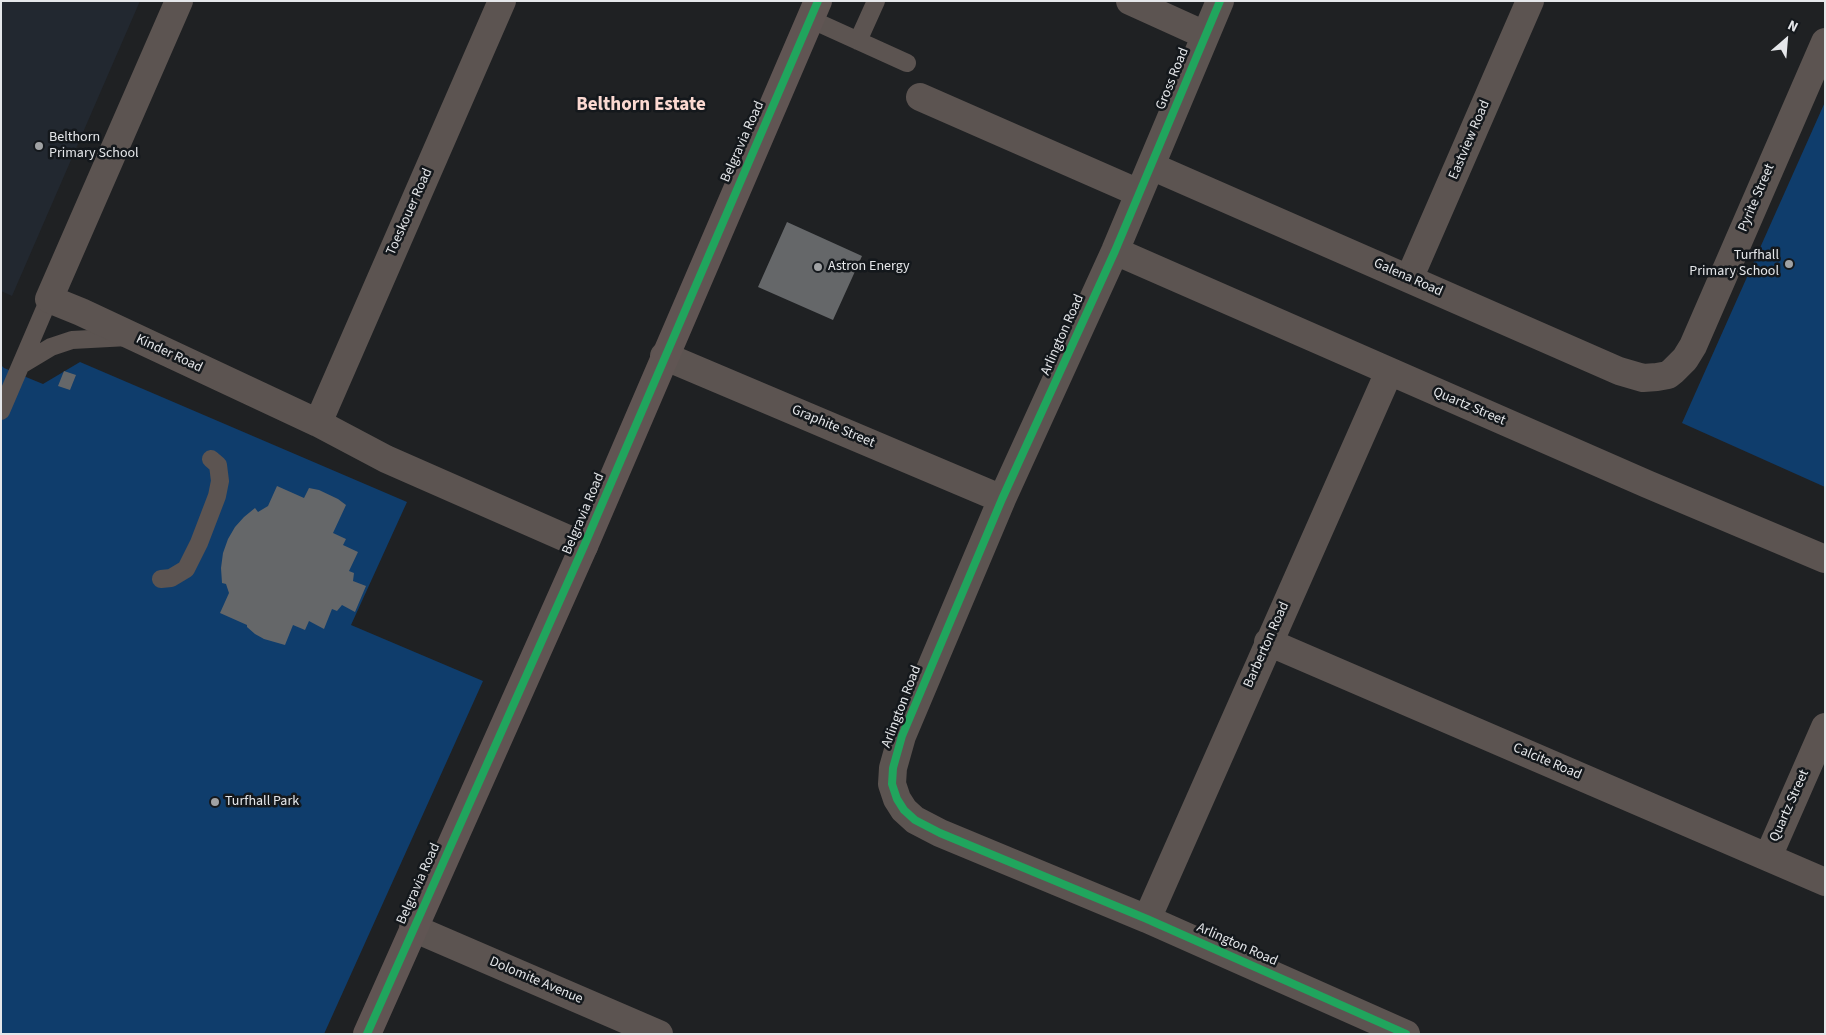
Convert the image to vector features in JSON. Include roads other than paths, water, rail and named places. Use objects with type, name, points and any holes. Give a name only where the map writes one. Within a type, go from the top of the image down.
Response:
[{"type":"street","points":[[49,299],[179,1]]},
{"type":"street","name":"Toeskouer Road","points":[[318,423],[502,1]]},
{"type":"street","points":[[1130,1],[1205,35]]},
{"type":"street","name":"Gross Road","points":[[1151,166],[1220,1]]},
{"type":"street","name":"Eastview Road","points":[[1410,278],[1530,1]]},
{"type":"street","name":"Belgravia Road","points":[[367,1034],[584,546],[814,10]]},
{"type":"street","name":"Pyrite Street","points":[[1668,375],[1679,367],[1693,346],[1825,42]]},
{"type":"street","points":[[920,97],[1139,193]]},
{"type":"street","name":"Galena Road","points":[[1151,166],[1619,371],[1643,378],[1668,375]]},
{"type":"street","name":"Arlington Road","points":[[1151,166],[1002,499],[902,736],[893,768],[892,784],[897,799],[904,810],[915,820],[940,833],[1147,919],[1366,1026],[1406,1034]]},
{"type":"street","name":"Quartz Street","points":[[1114,251],[1388,372],[1825,559]]},
{"type":"street","name":"Kinder Road","points":[[49,299],[318,423],[386,459],[584,546]]},
{"type":"street","name":"Graphite Street","points":[[664,356],[1002,499]]},
{"type":"street","name":"Barberton Road","points":[[1147,919],[1388,372]]},
{"type":"street","name":"Calcite Road","points":[[1268,642],[1825,882]]},
{"type":"street","name":"Quartz Street","points":[[1768,857],[1825,727]]},
{"type":"street","name":"Dolomite Avenue","points":[[413,928],[658,1034]]},
{"type":"lane","points":[[858,41],[876,1]]},
{"type":"lane","points":[[814,10],[858,41],[906,63]]},
{"type":"lane","points":[[1,411],[49,299]]},
{"type":"lane","points":[[20,365],[51,347],[72,340],[133,337]]},
{"type":"lane","points":[[161,579],[170,578],[186,569],[199,543],[217,496],[220,481],[218,465],[211,459]]},
{"type":"place","name":"Belthorn Primary School","points":[[39,146]]},
{"type":"place","name":"Turfhall Primary School","points":[[1789,264]]},
{"type":"place","name":"Astron Energy","points":[[818,267]]},
{"type":"place","name":"Turfhall Park","points":[[215,802]]},
{"type":"district","name":"Belthorn Estate","points":[[641,106]]}]
